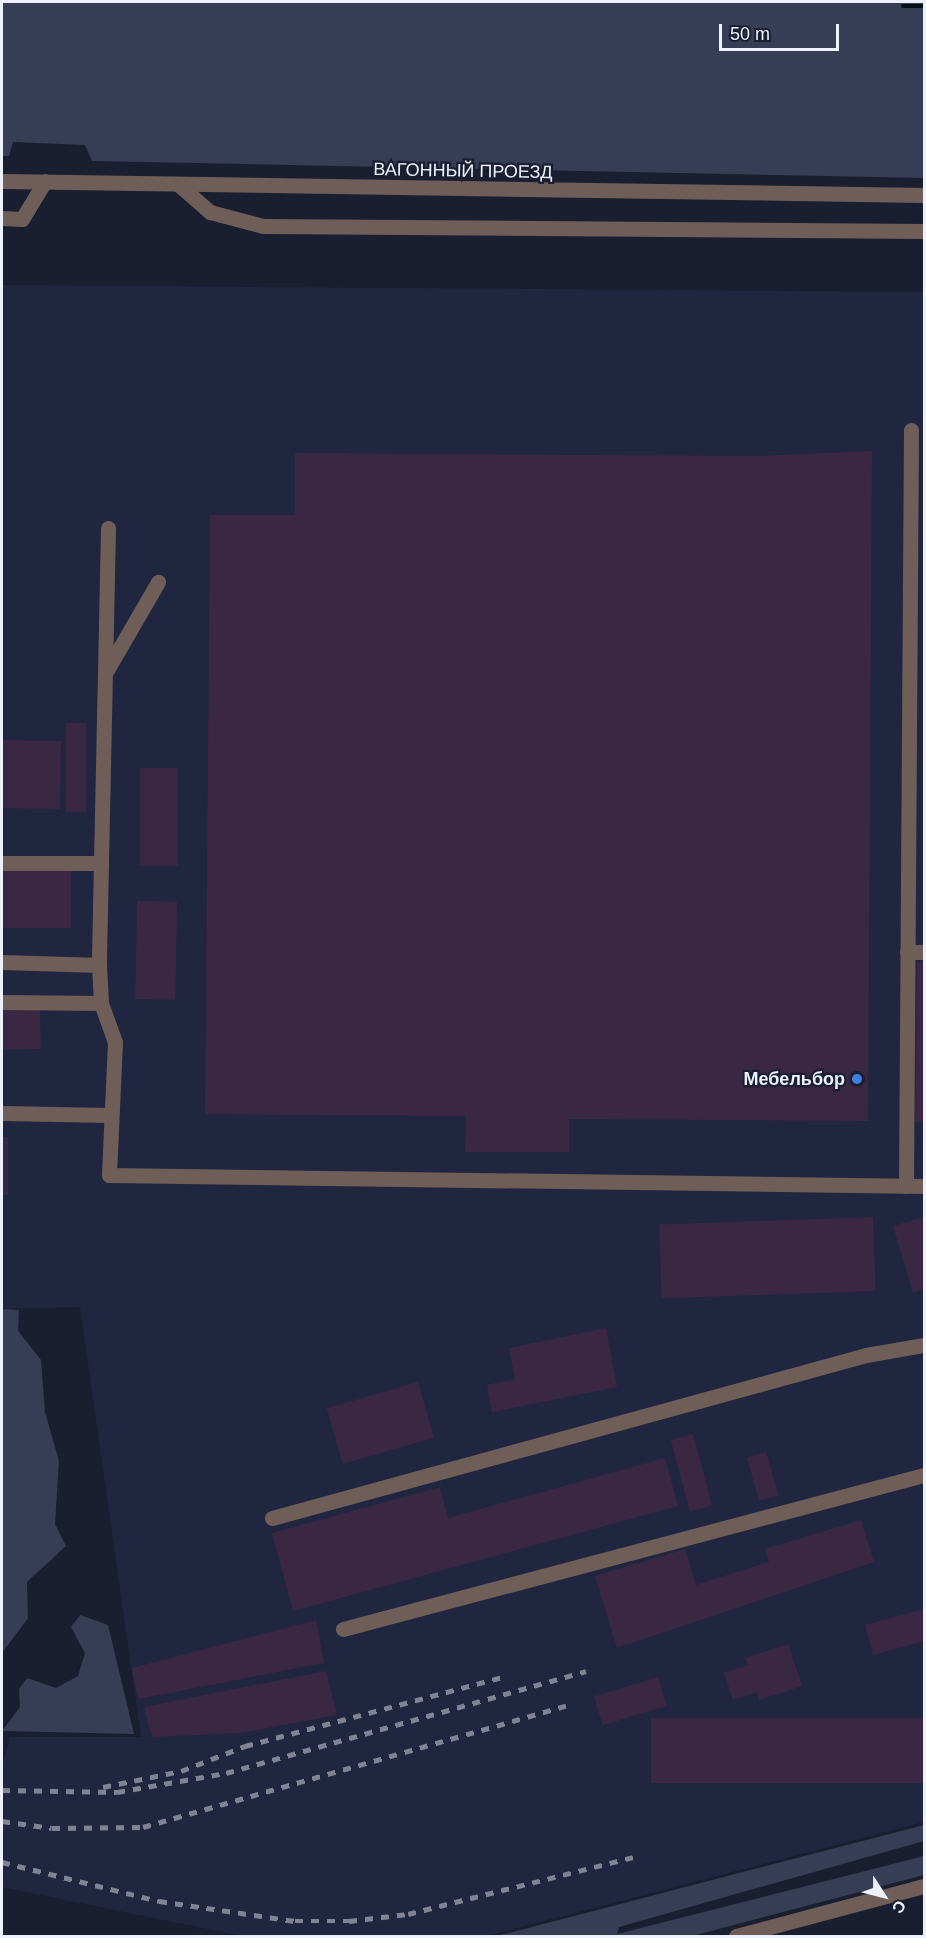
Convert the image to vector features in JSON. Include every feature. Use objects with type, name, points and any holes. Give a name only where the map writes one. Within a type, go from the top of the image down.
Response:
[{"type":"street","name":"ВАГОННЫЙ ПРОЕЗД","points":[[2,181],[924,195]]},
{"type":"street","points":[[2,218],[22,219],[45,181]]},
{"type":"street","points":[[178,184],[210,212],[263,226],[924,231]]},
{"type":"street","points":[[906,1186],[911,430]]},
{"type":"street","points":[[108,528],[99,965],[100,1003],[115,1042],[109,1175],[924,1186]]},
{"type":"street","points":[[105,672],[158,582]]},
{"type":"street","points":[[2,863],[101,863]]},
{"type":"street","points":[[907,952],[924,952]]},
{"type":"street","points":[[2,962],[99,965]]},
{"type":"street","points":[[2,1002],[100,1003]]},
{"type":"street","points":[[2,1113],[110,1115]]},
{"type":"street","points":[[272,1518],[866,1355],[924,1345]]},
{"type":"street","points":[[344,1629],[924,1475]]},
{"type":"street","points":[[736,1936],[924,1886]]},
{"type":"shaded area","points":[[2,2],[924,2],[924,178],[92,161],[85,145],[13,142],[9,156],[2,156]]},
{"type":"shaded area","points":[[2,285],[924,292],[924,1822],[486,1936],[242,1936],[2,1887],[2,1767],[10,1737],[141,1737],[80,1307],[2,1309]]},
{"type":"shaded area","points":[[2,1309],[19,1310],[18,1331],[41,1360],[45,1412],[59,1461],[55,1524],[66,1546],[27,1582],[28,1618],[2,1653]]},
{"type":"shaded area","points":[[80,1615],[108,1625],[134,1734],[2,1731],[20,1707],[19,1689],[27,1678],[56,1688],[78,1676],[85,1653],[71,1627]]},
{"type":"shaded area","points":[[924,1825],[924,1841],[619,1927],[617,1934],[924,1856],[924,1875],[692,1936],[497,1936]]},
{"type":"building","points":[[872,451],[868,1121],[569,1119],[569,1152],[465,1152],[466,1116],[205,1114],[210,515],[295,515],[295,453],[754,456]]},
{"type":"building","points":[[66,723],[86,723],[86,812],[66,812]]},
{"type":"building","points":[[2,740],[61,741],[60,809],[2,808]]},
{"type":"building","points":[[140,768],[178,768],[178,866],[140,866]]},
{"type":"building","points":[[2,869],[71,869],[71,928],[2,928]]},
{"type":"building","points":[[137,901],[177,902],[175,1000],[135,999]]},
{"type":"building","points":[[917,962],[924,962],[924,1122],[915,1122]]},
{"type":"building","points":[[40,1009],[41,1049],[3,1050],[2,1010]]},
{"type":"building","points":[[2,1137],[8,1137],[8,1195],[2,1195]]},
{"type":"building","points":[[873,1217],[876,1291],[662,1298],[659,1224]]},
{"type":"building","points":[[924,1217],[924,1289],[913,1293],[893,1226]]},
{"type":"building","points":[[606,1328],[617,1387],[492,1412],[487,1385],[515,1379],[509,1348]]},
{"type":"building","points":[[418,1382],[434,1438],[343,1464],[327,1408]]},
{"type":"building","points":[[693,1434],[712,1505],[690,1511],[671,1440]]},
{"type":"building","points":[[766,1452],[778,1495],[759,1501],[747,1458]]},
{"type":"building","points":[[665,1458],[678,1506],[293,1611],[272,1533],[440,1487],[448,1518]]},
{"type":"building","points":[[861,1520],[874,1562],[617,1648],[595,1576],[685,1549],[696,1585],[769,1562],[765,1549]]},
{"type":"building","points":[[924,1609],[924,1641],[873,1655],[865,1625]]},
{"type":"building","points":[[316,1620],[324,1663],[138,1699],[132,1668]]},
{"type":"building","points":[[788,1644],[802,1686],[759,1700],[757,1692],[733,1700],[724,1673],[748,1665],[745,1658]]},
{"type":"building","points":[[326,1671],[337,1715],[240,1733],[152,1737],[144,1707]]},
{"type":"building","points":[[658,1677],[667,1706],[603,1725],[594,1697]]},
{"type":"building","points":[[651,1718],[924,1718],[924,1783],[651,1783]]},
{"type":"waterway","points":[[903,6],[924,6]]},
{"type":"railway","points":[[2,1790],[117,1792],[226,1773],[586,1671]]},
{"type":"railway","points":[[103,1787],[181,1771],[245,1746],[503,1677]]},
{"type":"railway","points":[[2,1821],[52,1828],[143,1827],[566,1706]]},
{"type":"railway","points":[[2,1862],[159,1901],[295,1921],[349,1921],[408,1914],[633,1857]]},
{"type":"place","name":"Мебельбор","points":[[857,1079]]}]
